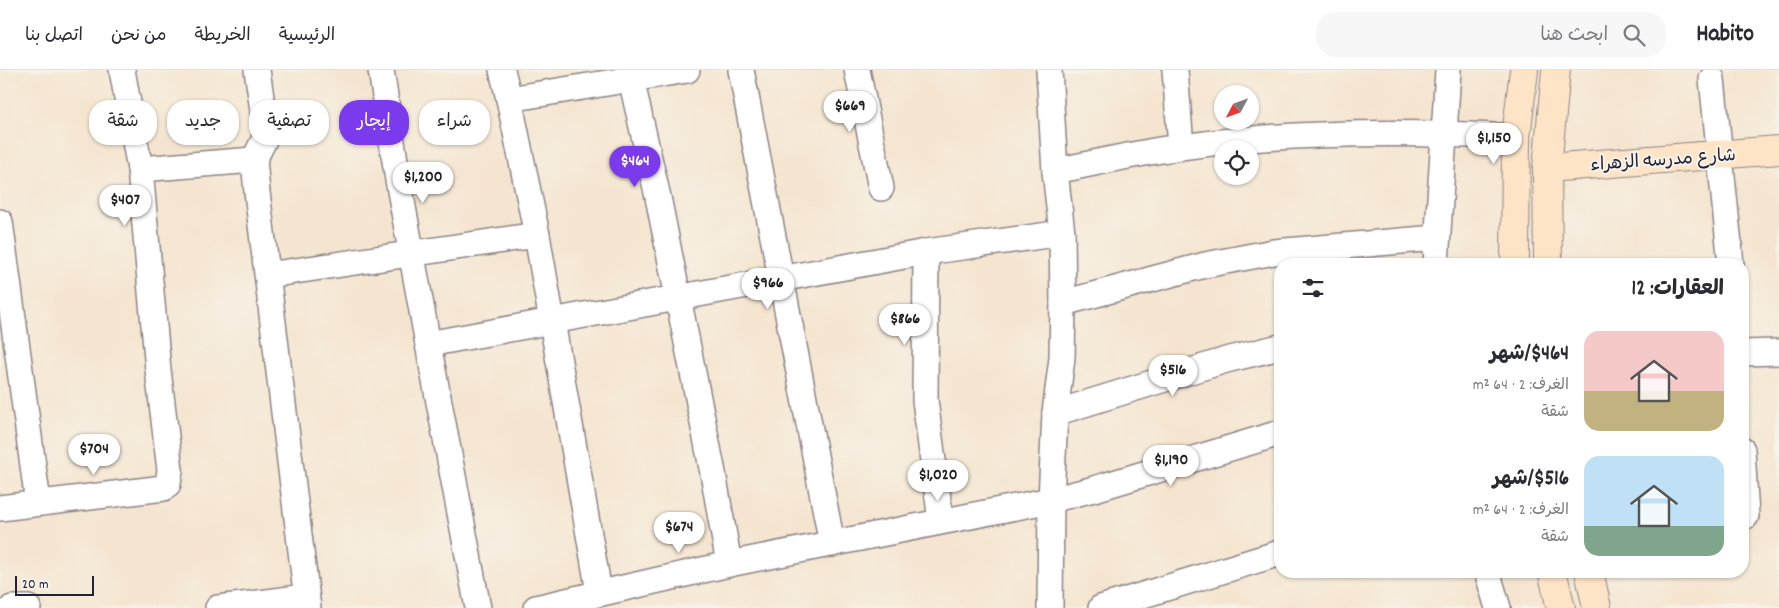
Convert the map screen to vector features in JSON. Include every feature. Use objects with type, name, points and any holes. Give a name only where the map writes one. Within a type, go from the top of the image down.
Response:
[{"type":"street","points":[[0,508],[164,488],[170,478],[158,370],[140,169],[122,70]]},
{"type":"street","points":[[218,608],[307,603],[254,160],[264,140],[266,131],[257,70]]},
{"type":"street","points":[[381,70],[396,174],[413,253],[428,344],[478,608]]},
{"type":"street","points":[[502,70],[537,235],[599,592]]},
{"type":"street","points":[[509,99],[630,75],[687,70]]},
{"type":"street","points":[[741,70],[747,110],[782,278],[832,544]]},
{"type":"street","points":[[857,70],[881,188]]},
{"type":"street","points":[[1048,70],[1055,171],[1062,233],[1063,303],[1062,358],[1056,413],[1051,500],[1050,608]]},
{"type":"street","points":[[1176,70],[1181,147]]},
{"type":"street","points":[[1436,258],[1448,70]]},
{"type":"street","points":[[1515,258],[1516,137],[1524,70]]},
{"type":"street","points":[[1548,258],[1547,168],[1556,70]]},
{"type":"street","points":[[630,75],[678,298],[729,564]]},
{"type":"street","points":[[1712,79],[1730,258]]},
{"type":"street","points":[[1055,171],[1181,147],[1267,137],[1444,133],[1516,137]]},
{"type":"street","name":"شارع مدرسه الزهراء","points":[[1547,168],[1779,150]]},
{"type":"street","points":[[140,169],[254,160]]},
{"type":"street","points":[[0,222],[10,369],[38,503]]},
{"type":"street","points":[[428,344],[926,252],[1062,233]]},
{"type":"street","points":[[268,275],[537,235]]},
{"type":"street","points":[[1063,303],[1205,265],[1257,256],[1436,238]]},
{"type":"street","points":[[926,252],[925,400],[941,522]]},
{"type":"street","points":[[1056,413],[1226,360],[1274,348]]},
{"type":"street","points":[[1749,353],[1779,352]]},
{"type":"street","points":[[536,608],[599,592],[729,564],[1051,500],[1274,436]]},
{"type":"street","points":[[1101,608],[1274,555]]},
{"type":"street","points":[[1488,578],[1498,608]]},
{"type":"street","points":[[1554,578],[1561,608]]},
{"type":"street","points":[[1591,578],[1597,608]]},
{"type":"street","points":[[12,608],[28,608]]}]
